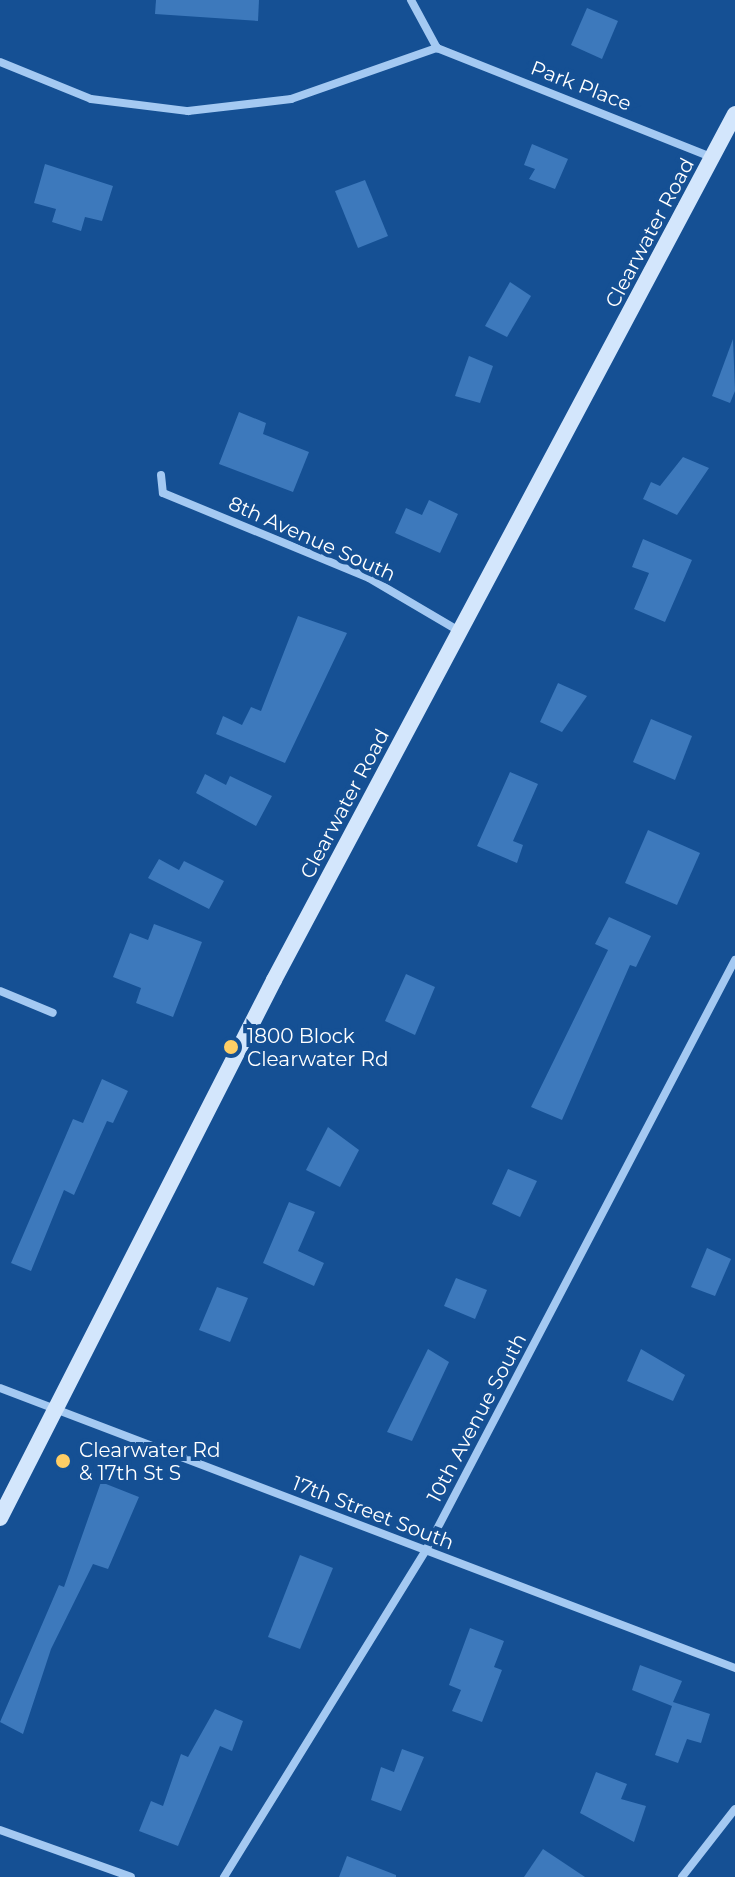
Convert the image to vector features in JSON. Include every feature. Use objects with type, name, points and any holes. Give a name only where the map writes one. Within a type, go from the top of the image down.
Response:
[{"type":"street","points":[[0,62],[91,99],[141,110],[201,111],[291,99],[437,48],[411,0]]},
{"type":"street","name":"Park Place","points":[[437,48],[713,158]]},
{"type":"street","name":"Clearwater Road","points":[[0,1518],[460,631],[735,114]]},
{"type":"street","name":"8th Avenue South","points":[[161,475],[163,493],[369,578],[460,631]]},
{"type":"street","name":"10th Avenue South","points":[[224,1877],[426,1550],[735,960]]},
{"type":"street","points":[[0,991],[53,1013]]},
{"type":"street","name":"17th Street South","points":[[0,1388],[735,1668]]},
{"type":"street","points":[[682,1877],[735,1809]]},
{"type":"street","points":[[0,1830],[131,1877]]},
{"type":"building","points":[[156,0],[259,0],[258,21],[155,14]]},
{"type":"building","points":[[587,8],[618,21],[602,59],[571,45]]},
{"type":"building","points":[[532,144],[568,159],[555,189],[529,179],[535,169],[524,165]]},
{"type":"building","points":[[45,164],[113,186],[102,221],[85,217],[81,231],[52,222],[56,209],[34,203]]},
{"type":"building","points":[[365,180],[388,236],[358,248],[335,191]]},
{"type":"building","points":[[510,282],[531,296],[507,337],[485,326]]},
{"type":"building","points":[[733,339],[735,391],[730,403],[712,396]]},
{"type":"building","points":[[469,356],[493,366],[480,403],[455,396]]},
{"type":"building","points":[[239,412],[266,423],[263,434],[309,452],[293,492],[219,464]]},
{"type":"building","points":[[683,457],[709,468],[677,515],[643,499],[651,482],[660,486]]},
{"type":"building","points":[[429,500],[458,514],[440,553],[395,533],[406,508],[422,515]]},
{"type":"building","points":[[643,539],[692,560],[665,622],[634,609],[649,573],[632,567]]},
{"type":"building","points":[[298,616],[347,633],[285,763],[216,734],[223,716],[242,725],[251,707],[261,711]]},
{"type":"building","points":[[558,683],[587,696],[562,732],[540,722]]},
{"type":"building","points":[[651,719],[692,736],[675,780],[633,762]]},
{"type":"building","points":[[510,772],[538,784],[513,841],[523,845],[517,863],[477,846]]},
{"type":"building","points":[[205,774],[226,785],[230,776],[272,796],[256,826],[196,793]]},
{"type":"building","points":[[648,830],[700,853],[677,905],[625,883]]},
{"type":"building","points":[[159,859],[179,870],[184,861],[224,881],[209,909],[148,878]]},
{"type":"building","points":[[609,917],[651,936],[636,967],[630,965],[562,1120],[531,1107],[608,950],[595,944]]},
{"type":"building","points":[[154,924],[202,942],[173,1017],[136,1003],[141,988],[113,977],[130,933],[148,940]]},
{"type":"building","points":[[406,974],[435,987],[415,1035],[385,1021]]},
{"type":"building","points":[[102,1079],[128,1091],[113,1123],[107,1121],[74,1195],[64,1190],[31,1271],[11,1263],[73,1119],[83,1123]]},
{"type":"building","points":[[328,1127],[359,1150],[340,1187],[306,1170]]},
{"type":"building","points":[[508,1169],[537,1181],[520,1217],[492,1204]]},
{"type":"building","points":[[289,1202],[315,1212],[298,1251],[324,1263],[314,1286],[263,1263]]},
{"type":"building","points":[[707,1248],[731,1259],[715,1296],[691,1287]]},
{"type":"building","points":[[456,1278],[487,1290],[475,1319],[444,1306]]},
{"type":"building","points":[[217,1287],[248,1298],[230,1342],[199,1330]]},
{"type":"building","points":[[428,1349],[449,1362],[412,1441],[387,1432]]},
{"type":"building","points":[[641,1349],[685,1375],[673,1401],[627,1381]]},
{"type":"building","points":[[101,1482],[139,1497],[108,1569],[93,1564],[51,1649],[23,1734],[0,1722],[59,1585],[64,1587]]},
{"type":"building","points":[[300,1555],[333,1568],[300,1649],[268,1637]]},
{"type":"building","points":[[470,1628],[504,1641],[494,1667],[502,1670],[482,1722],[452,1711],[461,1690],[449,1685]]},
{"type":"building","points":[[640,1665],[682,1681],[673,1702],[710,1714],[701,1743],[687,1739],[678,1763],[655,1755],[672,1706],[632,1690]]},
{"type":"building","points":[[215,1709],[243,1721],[232,1751],[220,1746],[178,1846],[139,1831],[151,1801],[163,1806],[181,1754],[188,1757]]},
{"type":"building","points":[[402,1749],[424,1757],[401,1811],[371,1800],[381,1767],[394,1772]]},
{"type":"building","points":[[596,1772],[627,1784],[621,1799],[646,1806],[634,1842],[580,1813]]},
{"type":"building","points":[[543,1849],[585,1877],[524,1877]]},
{"type":"building","points":[[347,1856],[396,1875],[396,1877],[339,1877]]},
{"type":"place","name":"1800 Block Clearwater Rd","points":[[231,1047]]},
{"type":"place","name":"Clearwater Rd & 17th St S","points":[[63,1461]]}]
